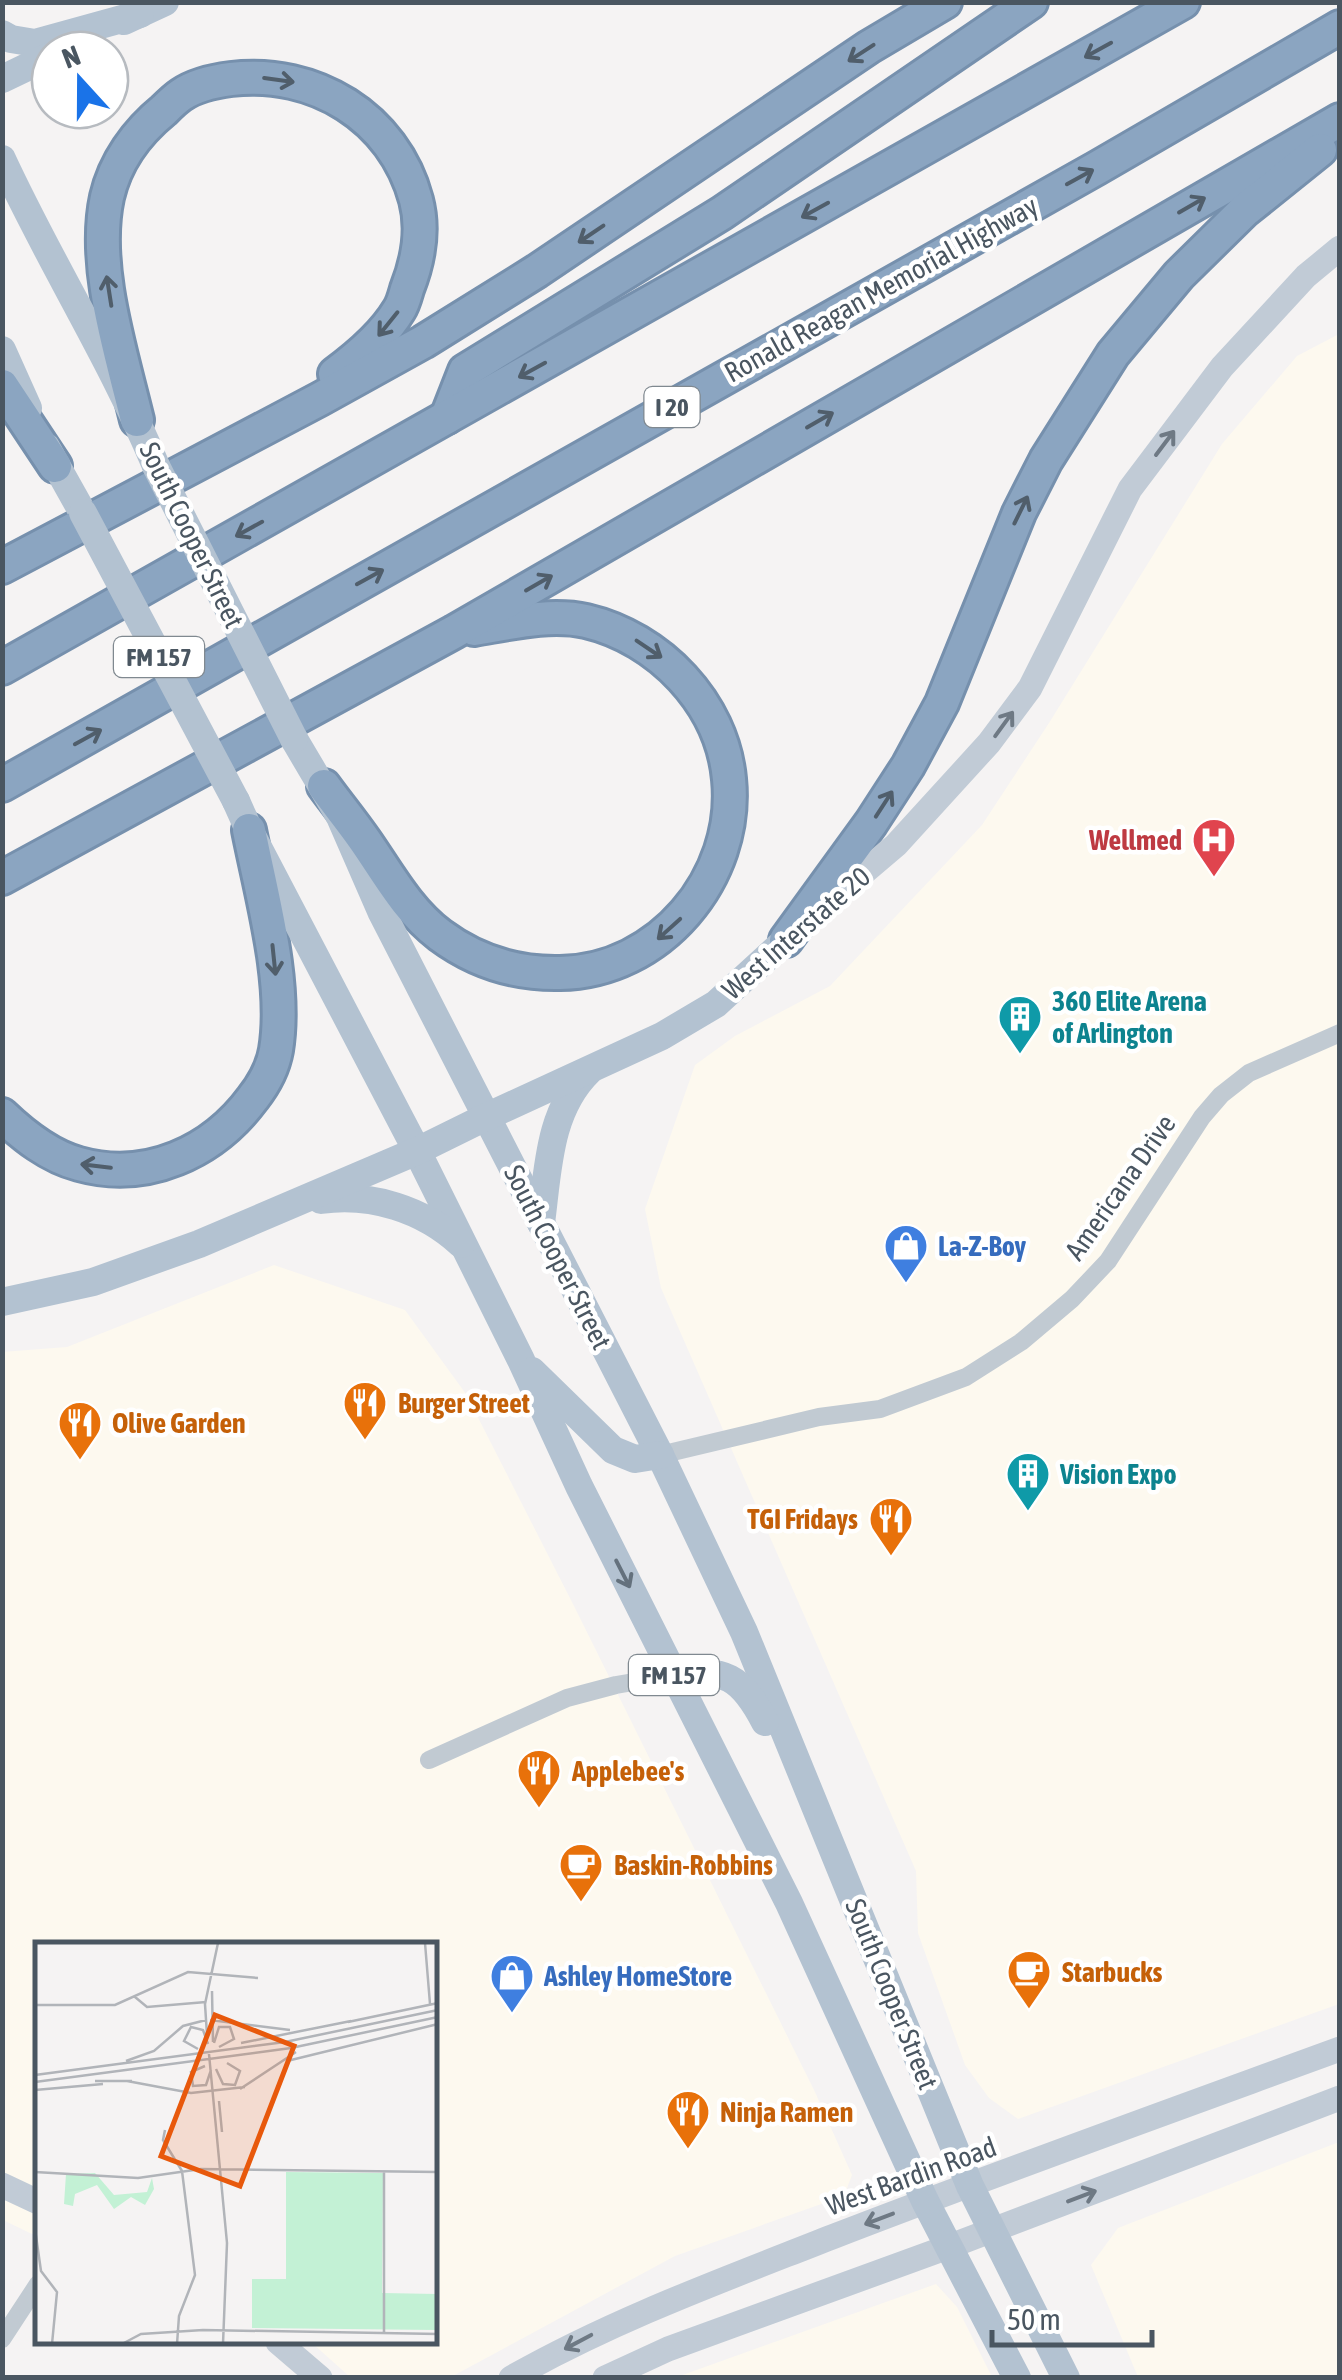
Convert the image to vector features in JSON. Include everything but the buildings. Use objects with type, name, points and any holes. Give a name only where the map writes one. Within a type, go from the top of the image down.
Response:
[{"type":"highway","points":[[2,567],[439,332],[870,47],[945,2]]},
{"type":"highway","points":[[447,417],[465,371],[722,214],[1031,2]]},
{"type":"highway","points":[[2,668],[1183,2]]},
{"type":"highway","name":"Ronald Reagan Memorial Highway","points":[[2,785],[1080,177],[1340,26]]},
{"type":"highway","points":[[137,420],[104,260],[108,195],[124,155],[145,125],[182,94],[219,81],[253,76],[288,79],[350,106],[381,133],[402,165],[416,201],[420,234],[416,268],[399,310],[378,337],[348,364],[238,442]]},
{"type":"highway","points":[[2,878],[454,632],[1340,120]]},
{"type":"highway","points":[[786,940],[872,824],[908,766],[942,703],[1018,513],[1046,460],[1113,354],[1179,275],[1244,211],[1340,135]]},
{"type":"highway","points":[[2,386],[55,466]]},
{"type":"highway","points":[[324,786],[422,920],[464,950],[503,968],[545,974],[584,973],[636,953],[659,939],[683,916],[713,871],[728,809],[729,779],[718,736],[692,686],[659,655],[621,631],[583,620],[540,618],[454,632]]},
{"type":"highway","points":[[2,904],[52,860],[133,806]]},
{"type":"highway","points":[[2,1115],[50,1153],[80,1164],[134,1169],[170,1162],[204,1146],[238,1119],[264,1083],[276,1053],[278,1023],[272,944],[242,816]]},
{"type":"main road","points":[[2,34],[34,42],[152,8]]},
{"type":"main road","points":[[106,30],[152,8]]},
{"type":"main road","points":[[2,79],[30,66]]},
{"type":"main road","name":"South Cooper Street","points":[[2,159],[137,420],[156,466],[294,739],[340,817],[381,911],[660,1455],[744,1632],[970,2186],[1066,2378]]},
{"type":"main road","name":"West Interstate 20","points":[[2,1302],[94,1282],[199,1244],[417,1151],[662,1036],[716,1004],[896,845],[989,744],[1030,688],[1130,489],[1222,367],[1306,276],[1340,248]]},
{"type":"main road","name":"South Cooper Street","points":[[2,350],[55,466],[417,1151],[788,1903],[925,2201],[1017,2378]]},
{"type":"main road","points":[[541,1224],[555,1126],[576,1084],[593,1068]]},
{"type":"main road","points":[[294,1203],[348,1196],[394,1205],[422,1218],[465,1248]]},
{"type":"main road","points":[[520,1360],[614,1450],[635,1459],[660,1455]]},
{"type":"main road","points":[[674,1675],[724,1674],[750,1694],[818,1814]]},
{"type":"main road","name":"West Bardin Road","points":[[511,2378],[610,2325],[925,2201],[1340,2049]]},
{"type":"main road","points":[[605,2378],[668,2349],[1340,2098]]},
{"type":"main road","points":[[2,2185],[35,2201]]},
{"type":"main road","points":[[282,2345],[320,2378]]},
{"type":"street","name":"Americana Drive","points":[[660,1455],[819,1416],[880,1409],[966,1377],[1021,1342],[1072,1300],[1108,1261],[1221,1095],[1248,1073],[1340,1033]]},
{"type":"street","points":[[429,1760],[566,1698],[674,1675]]},
{"type":"street","points":[[2,2339],[35,2289]]},
{"type":"shaded area","points":[[1339,334],[1339,2004],[1018,2119],[989,2098],[965,2065],[918,1933],[916,1871],[661,1288],[645,1209],[695,1065],[735,1036],[830,986],[982,825],[1222,444],[1297,356]]},
{"type":"shaded area","points":[[274,1265],[405,1310],[466,1394],[815,2092],[852,2175],[844,2196],[675,2256],[451,2377],[350,2377],[314,2345],[438,2345],[438,1942],[35,1942],[35,2233],[3,2220],[2,1352],[67,1347]]},
{"type":"shaded area","points":[[1339,2142],[1339,2377],[1138,2377],[1091,2265],[1118,2228]]},
{"type":"shaded area","points":[[936,2284],[957,2307],[992,2377],[677,2377]]},
{"type":"place","name":"Wellmed","points":[[1214,878]]},
{"type":"place","name":"360 Elite Arena of Arlington","points":[[1020,1055]]},
{"type":"place","name":"La-Z-Boy","points":[[906,1284]]},
{"type":"place","name":"Burger Street","points":[[365,1441]]},
{"type":"place","name":"Olive Garden","points":[[80,1461]]},
{"type":"place","name":"Vision Expo","points":[[1028,1512]]},
{"type":"place","name":"TGI Fridays","points":[[891,1557]]},
{"type":"place","name":"Applebee's","points":[[539,1809]]},
{"type":"place","name":"Baskin-Robbins","points":[[581,1903]]},
{"type":"place","name":"Starbucks","points":[[1029,2010]]},
{"type":"place","name":"Ashley HomeStore","points":[[512,2014]]},
{"type":"place","name":"Ninja Ramen","points":[[688,2150]]}]
